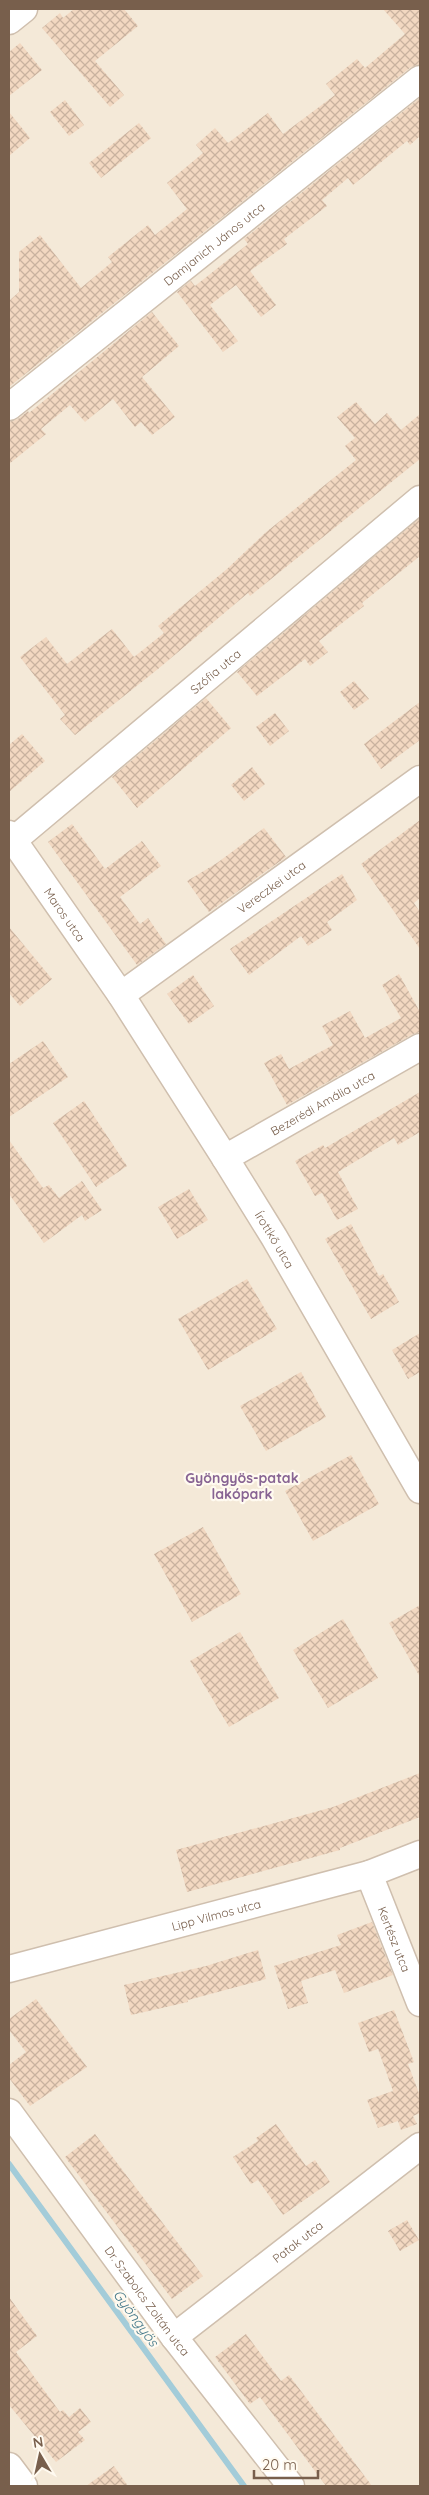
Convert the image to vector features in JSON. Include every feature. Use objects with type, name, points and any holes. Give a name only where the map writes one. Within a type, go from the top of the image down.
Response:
[{"type":"street","points":[[9,21],[24,9]]},
{"type":"street","name":"Damjanich János utca","points":[[9,407],[420,79]]},
{"type":"street","name":"Szófia utca","points":[[10,840],[420,498]]},
{"type":"street","name":"Vereczkei utca","points":[[121,995],[420,779]]},
{"type":"street","name":"Maros utca","points":[[10,840],[121,995]]},
{"type":"street","name":"Írottkő utca","points":[[121,995],[274,1237],[420,1490]]},
{"type":"street","name":"Bezerédi Amália utca","points":[[225,1158],[420,1047]]},
{"type":"street","name":"Lipp Vilmos utca","points":[[9,1969],[368,1874],[420,1854]]},
{"type":"street","name":"Kertész utca","points":[[368,1874],[420,2003]]},
{"type":"street","name":"Dr. Szabolcs Zoltán utca","points":[[9,2112],[174,2337],[291,2486]]},
{"type":"street","name":"Patak utca","points":[[174,2337],[420,2146]]},
{"type":"shaded area","points":[[9,9],[420,9],[420,2486],[9,2486]]},
{"type":"building","points":[[74,9],[124,9],[138,26],[95,61],[124,95],[110,107],[42,28],[60,13],[63,18]]},
{"type":"building","points":[[383,9],[420,9],[420,64],[411,67],[9,387],[9,301],[19,292],[19,252],[40,235],[81,288],[112,262],[108,257],[148,225],[155,235],[187,209],[167,183],[203,153],[196,145],[215,128],[228,143],[268,113],[283,134],[335,95],[326,84],[357,59],[365,68],[405,34]]},
{"type":"building","points":[[20,43],[42,70],[9,96],[9,52]]},
{"type":"building","points":[[420,98],[420,136],[410,145],[407,141],[353,185],[348,178],[322,200],[327,206],[284,239],[287,244],[250,271],[276,305],[261,317],[236,285],[210,305],[238,341],[223,352],[177,292],[191,281],[195,286],[248,244],[244,239]]},
{"type":"building","points":[[65,100],[84,125],[69,136],[50,112]]},
{"type":"building","points":[[9,112],[30,138],[9,156]]},
{"type":"building","points":[[139,123],[151,138],[101,178],[89,163]]},
{"type":"building","points":[[152,312],[179,346],[142,377],[175,417],[152,435],[141,422],[135,427],[113,399],[85,422],[70,405],[41,429],[46,434],[9,464],[9,422],[18,419],[28,411],[29,413]]},
{"type":"building","points":[[356,402],[375,424],[387,413],[401,430],[420,414],[420,459],[250,596],[248,593],[158,669],[75,735],[60,719],[65,715],[20,657],[46,637],[67,664],[112,629],[134,657],[164,633],[158,626],[227,569],[265,533],[356,460],[345,446],[355,438],[337,417]]},
{"type":"building","points":[[420,518],[420,556],[362,603],[364,606],[319,641],[328,652],[310,666],[305,659],[257,696],[237,672]]},
{"type":"building","points":[[354,681],[369,699],[354,710],[340,692]]},
{"type":"building","points":[[206,698],[231,728],[137,808],[112,777]]},
{"type":"building","points":[[420,702],[420,740],[381,769],[364,744]]},
{"type":"building","points":[[275,713],[289,731],[270,746],[256,727]]},
{"type":"building","points":[[22,734],[45,761],[9,792],[9,745]]},
{"type":"building","points":[[252,767],[265,784],[244,801],[231,785]]},
{"type":"building","points":[[420,820],[420,898],[414,903],[420,912],[420,949],[361,864]]},
{"type":"building","points":[[72,824],[105,869],[142,841],[161,866],[120,897],[140,924],[148,918],[166,944],[137,965],[48,842]]},
{"type":"building","points":[[264,828],[286,857],[209,912],[187,881],[217,863]]},
{"type":"building","points":[[342,874],[357,900],[327,922],[332,930],[308,946],[301,936],[249,975],[230,949]]},
{"type":"building","points":[[9,927],[52,979],[20,1006],[9,993]]},
{"type":"building","points":[[399,974],[420,1012],[420,1032],[413,1034],[287,1105],[264,1063],[281,1054],[289,1069],[333,1045],[322,1026],[350,1011],[365,1038],[401,1018],[382,985]]},
{"type":"building","points":[[193,975],[214,1006],[189,1024],[167,994]]},
{"type":"building","points":[[43,1041],[68,1077],[9,1117],[9,1064]]},
{"type":"building","points":[[420,1092],[420,1132],[398,1145],[394,1138],[338,1172],[358,1209],[337,1220],[322,1193],[315,1196],[295,1161],[323,1145],[325,1148]]},
{"type":"building","points":[[84,1101],[127,1166],[96,1187],[53,1123]]},
{"type":"building","points":[[9,1140],[43,1188],[49,1185],[59,1198],[82,1181],[102,1210],[85,1221],[82,1215],[44,1243],[9,1194]]},
{"type":"building","points":[[189,1189],[208,1220],[177,1239],[158,1207]]},
{"type":"building","points":[[351,1224],[379,1276],[383,1274],[399,1302],[371,1319],[325,1239]]},
{"type":"building","points":[[247,1279],[277,1329],[208,1370],[178,1319]]},
{"type":"building","points":[[420,1333],[420,1372],[408,1379],[392,1350]]},
{"type":"building","points":[[301,1372],[326,1417],[266,1451],[240,1406]]},
{"type":"building","points":[[351,1455],[379,1504],[313,1541],[285,1491]]},
{"type":"building","points":[[203,1527],[241,1594],[192,1622],[154,1554]]},
{"type":"building","points":[[420,1605],[420,1677],[389,1623]]},
{"type":"building","points":[[343,1619],[378,1678],[328,1708],[293,1650]]},
{"type":"building","points":[[240,1632],[279,1698],[229,1727],[190,1661]]},
{"type":"building","points":[[420,1773],[420,1817],[340,1848],[340,1850],[187,1892],[176,1850],[333,1807]]},
{"type":"building","points":[[372,1922],[393,1975],[344,1993],[335,1970],[301,1981],[308,2003],[288,2009],[274,1966],[341,1945],[337,1935]]},
{"type":"building","points":[[258,1950],[266,1979],[188,2000],[188,2002],[131,2015],[124,1985],[206,1966]]},
{"type":"building","points":[[36,1999],[87,2067],[30,2106],[9,2078],[9,2065],[26,2052],[9,2030],[9,2019]]},
{"type":"building","points":[[394,2010],[414,2062],[408,2064],[420,2096],[420,2113],[413,2116],[417,2124],[401,2130],[398,2121],[378,2128],[367,2100],[393,2091],[378,2049],[369,2052],[358,2023]]},
{"type":"building","points":[[276,2124],[306,2166],[315,2160],[330,2182],[283,2215],[258,2180],[251,2184],[233,2157],[258,2141],[256,2138]]},
{"type":"building","points":[[95,2134],[203,2276],[172,2299],[65,2157]]},
{"type":"building","points":[[407,2220],[419,2240],[400,2251],[388,2231]]},
{"type":"building","points":[[9,2297],[37,2336],[16,2352],[60,2412],[63,2410],[69,2417],[80,2408],[91,2422],[78,2432],[85,2440],[56,2462],[9,2405]]},
{"type":"building","points":[[246,2334],[281,2381],[289,2375],[372,2486],[326,2486],[260,2397],[250,2404],[215,2357]]},
{"type":"building","points":[[114,2466],[128,2486],[86,2486]]},
{"type":"waterway","name":"Gyöngyös","points":[[9,2164],[244,2486]]},
{"type":"district","name":"Gyöngyös-patak lakópark","points":[[242,1486]]}]
